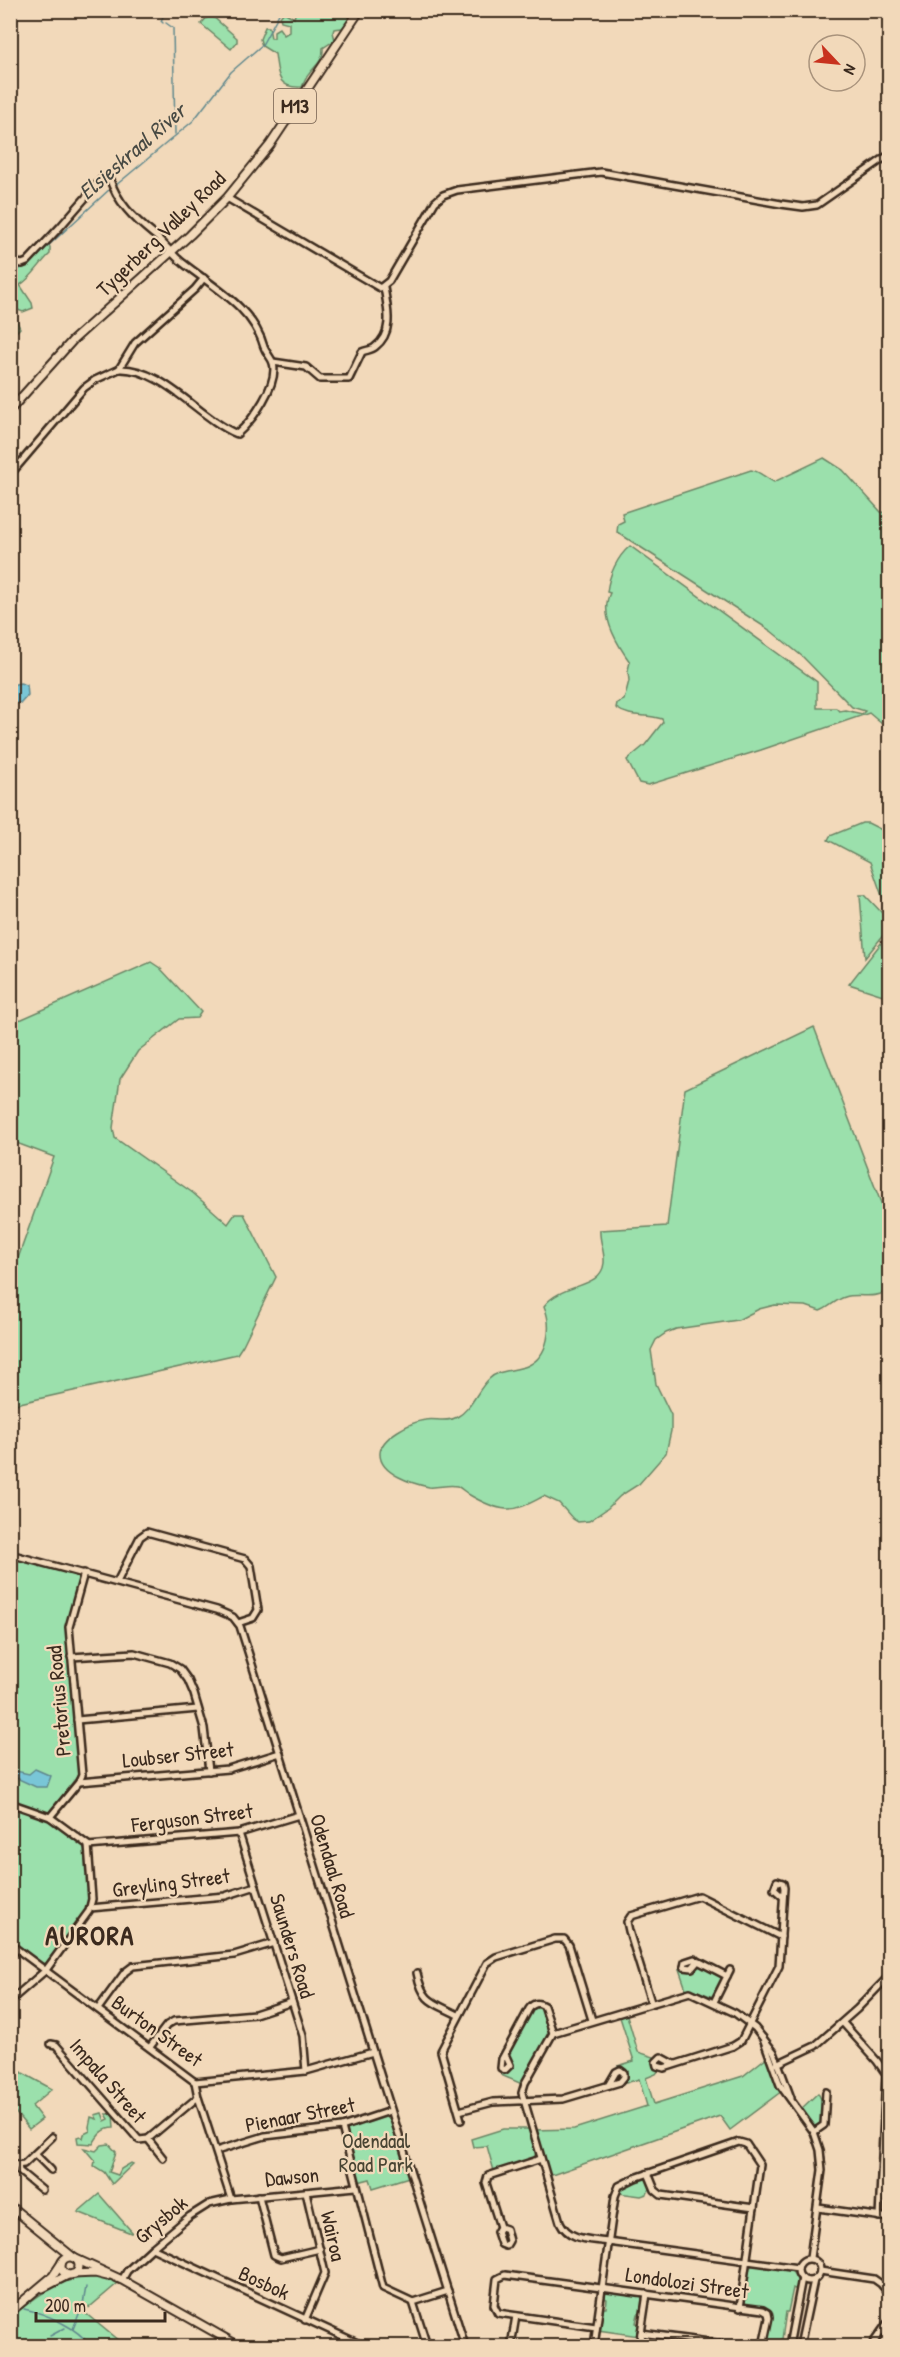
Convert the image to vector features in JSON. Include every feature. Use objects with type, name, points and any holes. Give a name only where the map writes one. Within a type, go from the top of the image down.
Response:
[{"type":"main road","name":"Tygerberg Valley Road","points":[[10,410],[73,340],[172,252],[227,198],[270,145],[360,10]]},
{"type":"main road","points":[[10,2206],[75,2258],[247,2346]]},
{"type":"main road","points":[[53,2241],[60,2251],[63,2271],[71,2274],[95,2273],[118,2279]]},
{"type":"main road","points":[[10,2312],[55,2273],[67,2258],[75,2258]]},
{"type":"main road","points":[[33,2293],[79,2268],[75,2258]]},
{"type":"main road","points":[[208,2327],[239,2346]]},
{"type":"street","points":[[273,362],[306,367],[320,379],[349,379],[362,352],[376,347],[386,333],[389,316],[384,287],[435,202],[443,195],[456,190],[601,172],[798,207],[810,207],[825,200],[890,154]]},
{"type":"street","points":[[10,261],[22,264],[27,262],[101,180],[109,177],[131,216],[182,262],[229,296],[261,334],[264,348],[273,362],[272,384],[252,416],[237,434],[155,378],[135,369],[118,369],[84,388],[10,475]]},
{"type":"street","points":[[227,198],[375,286],[384,287]]},
{"type":"street","points":[[118,369],[135,343],[195,289],[204,278]]},
{"type":"street","points":[[127,356],[135,369]]},
{"type":"street","points":[[10,1554],[217,1610],[238,1623],[253,1618],[258,1610],[251,1566],[245,1559],[147,1532],[140,1537],[117,1582]]},
{"type":"street","name":"Pretorius Road","points":[[50,1816],[79,1782],[82,1771],[69,1627],[84,1573]]},
{"type":"street","name":"Odendaal Road","points":[[238,1623],[465,2346]]},
{"type":"street","points":[[71,1658],[128,1653],[170,1664],[180,1669],[188,1680],[198,1709],[205,1735],[209,1771]]},
{"type":"street","points":[[77,1720],[198,1709]]},
{"type":"street","name":"Loubser Street","points":[[79,1782],[234,1768],[280,1753]]},
{"type":"street","points":[[10,1803],[50,1816],[88,1846],[92,1899],[90,1908],[46,1970],[10,2001]]},
{"type":"street","name":"Ferguson Street","points":[[88,1846],[239,1833],[299,1815]]},
{"type":"street","name":"Saunders Road","points":[[239,1833],[304,2044],[306,2071]]},
{"type":"street","name":"Greyling Street","points":[[90,1908],[225,1896],[256,1886]]},
{"type":"street","points":[[651,2002],[628,1931],[627,1922],[631,1916],[699,1896],[781,1936]]},
{"type":"street","points":[[675,2064],[733,2046],[741,2041],[779,1966],[783,1897]]},
{"type":"street","points":[[461,2120],[441,2054],[443,2043],[483,1967],[489,1960],[560,1938],[567,1940],[592,2020]]},
{"type":"street","points":[[98,2009],[133,1965],[230,1956],[274,1943]]},
{"type":"street","name":"Burton Street","points":[[10,1944],[195,2082],[306,2071],[373,2052]]},
{"type":"street","points":[[698,1961],[729,1973],[714,2002]]},
{"type":"street","points":[[417,1973],[420,1989],[425,1997],[458,2015]]},
{"type":"street","points":[[776,2064],[809,2050],[843,2023],[890,1975]]},
{"type":"street","points":[[798,2268],[580,2238],[567,2233],[560,2222],[522,2092],[553,2033],[687,1992],[697,1993],[750,2023],[770,2045],[791,2098],[814,2132],[822,2159],[818,2208],[810,2258]]},
{"type":"street","points":[[150,2047],[172,2022],[255,2014],[292,2002]]},
{"type":"street","points":[[505,2054],[533,2004],[538,2003],[544,2006],[553,2033]]},
{"type":"street","points":[[843,2023],[886,2074],[879,2217]]},
{"type":"street","name":"Impala Street","points":[[51,2044],[56,2045],[135,2137],[145,2140],[164,2158]]},
{"type":"street","points":[[195,2082],[231,2199]]},
{"type":"street","points":[[459,2111],[486,2103],[562,2099],[609,2084]]},
{"type":"street","points":[[814,2132],[824,2125],[826,2092]]},
{"type":"street","points":[[145,2140],[198,2097]]},
{"type":"street","name":"Pienaar Street","points":[[216,2151],[265,2136],[316,2132],[342,2127],[390,2111]]},
{"type":"street","points":[[342,2127],[383,2288],[413,2302],[448,2291]]},
{"type":"street","points":[[10,2161],[18,2165],[24,2164],[52,2137]]},
{"type":"street","points":[[594,2346],[617,2188],[626,2181],[732,2143],[743,2142],[750,2148],[760,2165],[740,2308]]},
{"type":"street","points":[[35,2154],[51,2170]]},
{"type":"street","points":[[500,2227],[486,2183],[487,2178],[490,2174],[541,2158]]},
{"type":"street","points":[[18,2165],[20,2171],[42,2190]]},
{"type":"street","points":[[648,2174],[655,2190],[661,2195],[754,2208]]},
{"type":"street","name":"Dawson","points":[[231,2199],[356,2187]]},
{"type":"street","name":"Wairoa","points":[[305,2320],[325,2276],[306,2192]]},
{"type":"street","points":[[259,2196],[274,2255],[281,2258],[320,2249]]},
{"type":"street","name":"Grysbok","points":[[118,2279],[201,2207],[231,2199]]},
{"type":"street","points":[[818,2208],[890,2218]]},
{"type":"street","name":"Bosbok","points":[[152,2248],[364,2346]]},
{"type":"street","points":[[798,2268],[802,2261],[810,2258]]},
{"type":"street","points":[[800,2346],[813,2280],[820,2271],[819,2264],[810,2258]]},
{"type":"street","points":[[789,2346],[802,2278],[798,2268]]},
{"type":"street","points":[[820,2271],[874,2279],[890,2295]]},
{"type":"street","name":"Londolozi Street","points":[[516,2316],[500,2314],[494,2309],[497,2281],[501,2275],[763,2310],[768,2313],[769,2318],[763,2346]]},
{"type":"street","points":[[802,2278],[807,2281],[813,2280]]},
{"type":"street","points":[[639,2346],[647,2294]]},
{"type":"street","points":[[10,2299],[17,2306]]},
{"type":"street","points":[[413,2302],[427,2346]]},
{"type":"street","points":[[511,2346],[516,2316],[596,2327]]},
{"type":"street","points":[[871,2346],[890,2320]]},
{"type":"street","points":[[883,2346],[889,2341],[885,2325]]},
{"type":"street","points":[[641,2333],[739,2346]]},
{"type":"green space","points":[[296,11],[353,11],[349,22],[342,28],[334,29],[335,40],[323,48],[321,59],[302,87],[293,87],[283,82],[278,73],[275,54],[262,46],[260,39],[265,27],[269,27],[271,38],[274,38],[274,31],[279,28],[284,35],[289,32],[289,23],[281,21],[280,17],[284,12],[294,18]]},
{"type":"green space","points":[[210,14],[237,38],[237,42],[231,49],[201,24]]},
{"type":"green space","points":[[47,244],[50,247],[50,254],[20,285],[33,308],[23,312],[12,311],[20,328],[11,337],[11,259],[24,260],[35,249]]},
{"type":"green space","points":[[824,458],[843,470],[881,512],[889,513],[889,730],[869,713],[648,785],[639,783],[627,760],[645,745],[663,722],[662,719],[649,716],[627,714],[616,708],[617,703],[624,700],[629,681],[630,662],[620,647],[608,620],[607,602],[610,593],[607,592],[614,567],[630,546],[817,682],[817,708],[836,708],[839,711],[862,714],[865,711],[852,707],[803,657],[771,631],[617,532],[618,524],[624,521],[622,513],[751,470],[774,482]]},
{"type":"green space","points":[[862,823],[868,823],[890,834],[889,928],[865,958],[860,895],[865,895],[884,915],[888,913],[870,862],[828,840],[830,836]]},
{"type":"green space","points":[[889,933],[889,997],[849,984]]},
{"type":"green space","points":[[151,962],[160,968],[201,1012],[197,1018],[179,1019],[138,1051],[120,1079],[113,1128],[115,1138],[193,1193],[228,1224],[235,1214],[244,1214],[276,1277],[237,1354],[11,1405],[11,1278],[54,1157],[11,1141],[11,1021],[22,1019]]},
{"type":"green space","points":[[814,1027],[889,1224],[889,1276],[883,1293],[874,1296],[845,1297],[820,1311],[806,1306],[775,1305],[759,1309],[738,1320],[676,1329],[656,1340],[651,1350],[656,1384],[671,1415],[671,1431],[666,1453],[639,1484],[589,1521],[578,1522],[559,1503],[544,1496],[521,1507],[501,1508],[481,1501],[457,1486],[423,1486],[398,1477],[385,1467],[381,1460],[382,1447],[385,1441],[398,1431],[419,1421],[449,1420],[457,1417],[467,1409],[485,1383],[493,1376],[522,1368],[535,1361],[545,1348],[547,1339],[548,1322],[544,1306],[552,1298],[596,1278],[601,1272],[604,1259],[600,1230],[667,1226],[685,1089]]},
{"type":"green space","points":[[10,1556],[78,1575],[79,1578],[66,1626],[79,1774],[49,1813],[11,1800]]},
{"type":"green space","points":[[11,1805],[50,1819],[83,1844],[85,1848],[90,1898],[87,1909],[46,1963],[40,1963],[11,1941]]},
{"type":"green space","points":[[698,1965],[722,1978],[713,1997],[686,1989],[679,1969],[688,1971]]},
{"type":"green space","points":[[538,2005],[542,2008],[550,2032],[522,2084],[501,2075],[501,2071],[507,2072],[511,2068],[508,2053],[532,2007]]},
{"type":"green space","points":[[626,2012],[638,2052],[654,2057],[654,2065],[659,2070],[656,2074],[646,2078],[654,2104],[743,2076],[767,2057],[775,2083],[782,2091],[730,2130],[720,2116],[549,2176],[534,2130],[574,2129],[647,2106],[639,2079],[626,2083],[626,2076],[618,2066],[634,2061],[619,2014]]},
{"type":"green space","points":[[19,2071],[52,2089],[32,2106],[42,2119],[29,2129],[11,2107],[11,2079]]},
{"type":"green space","points":[[818,2093],[823,2103],[822,2123],[817,2128],[801,2109]]},
{"type":"green space","points":[[102,2113],[105,2121],[109,2119],[106,2114],[113,2114],[114,2128],[101,2133],[93,2144],[78,2143],[77,2137],[83,2138],[84,2134],[90,2131],[91,2117],[97,2119],[95,2115]]},
{"type":"green space","name":"Odendaal Road Park","points":[[384,2116],[391,2120],[409,2177],[373,2188],[370,2179],[358,2182],[345,2133],[350,2126]]},
{"type":"green space","points":[[503,2129],[529,2129],[536,2153],[533,2159],[494,2171],[487,2146],[473,2147],[471,2139]]},
{"type":"green space","points":[[109,2144],[116,2152],[109,2172],[118,2175],[121,2169],[133,2164],[112,2184],[104,2172],[94,2166],[95,2161],[84,2148],[96,2151],[102,2145]]},
{"type":"green space","points":[[644,2178],[648,2180],[651,2187],[647,2194],[641,2196],[618,2193],[624,2185]]},
{"type":"green space","points":[[99,2194],[132,2232],[131,2233],[78,2212]]},
{"type":"green space","points":[[753,2265],[791,2270],[797,2279],[797,2290],[793,2288],[788,2312],[786,2312],[781,2346],[766,2346],[771,2319],[769,2312],[744,2304],[748,2269]]},
{"type":"green space","points":[[100,2276],[118,2283],[84,2312],[125,2346],[11,2346],[10,2318],[20,2309],[41,2294],[63,2283],[74,2279]]},
{"type":"green space","points":[[608,2291],[643,2297],[642,2314],[638,2314],[636,2323],[641,2324],[639,2336],[598,2330],[601,2308],[606,2308],[607,2299],[603,2298],[603,2294]]},
{"type":"water","points":[[20,683],[27,685],[28,695],[21,703],[16,703],[11,697],[11,685]]},
{"type":"water","points":[[35,1769],[51,1776],[47,1787],[36,1787],[12,1776],[16,1771],[29,1774]]},
{"type":"waterway","points":[[163,23],[161,21],[166,10]]},
{"type":"waterway","name":"Elsieskraal River","points":[[115,186],[193,121],[231,72],[262,45],[281,10]]},
{"type":"waterway","points":[[166,23],[173,28],[175,134]]},
{"type":"waterway","name":"Elsieskraal River","points":[[33,260],[111,188]]},
{"type":"waterway","name":"Elsieskraal River","points":[[10,274],[27,265]]},
{"type":"waterway","points":[[73,2329],[83,2304],[86,2287]]},
{"type":"waterway","points":[[24,2309],[42,2314],[70,2327],[90,2346]]},
{"type":"waterway","points":[[50,2336],[65,2328]]},
{"type":"district","name":"AURORA","points":[[90,1936]]}]
